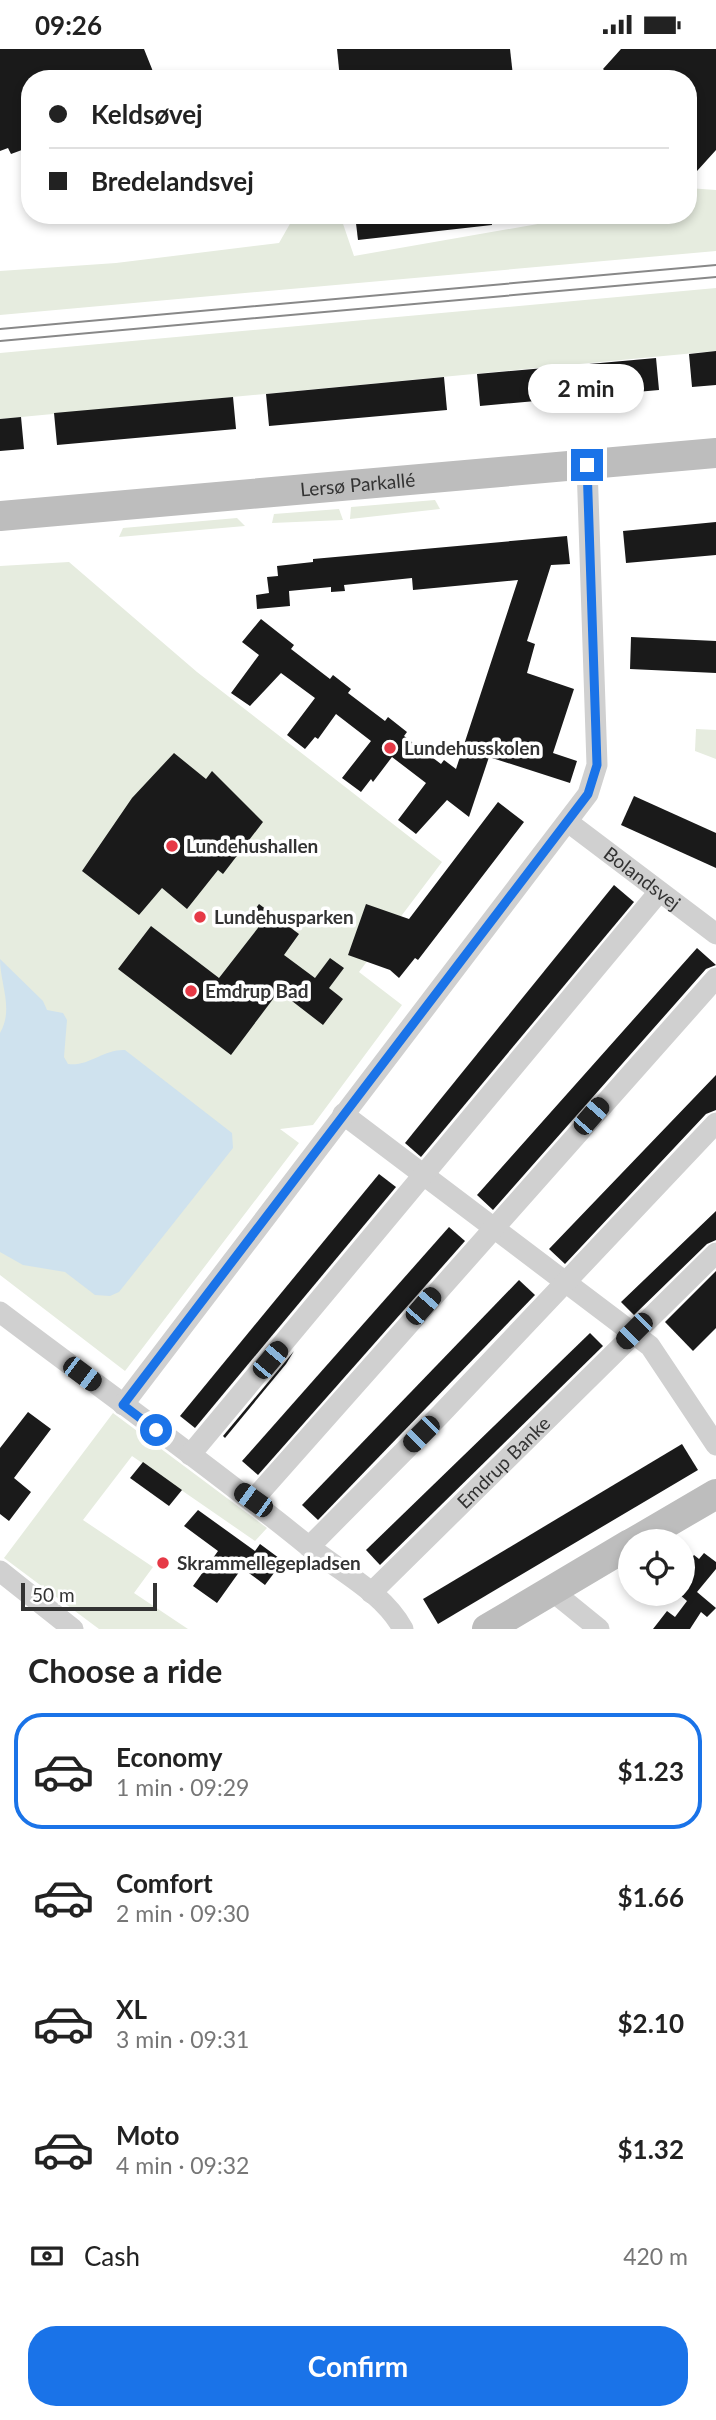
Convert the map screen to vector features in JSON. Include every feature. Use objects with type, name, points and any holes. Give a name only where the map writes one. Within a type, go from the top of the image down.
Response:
[{"type":"street","name":"Lersø Parkallé","points":[[0,516],[716,453]]},
{"type":"street","points":[[123,1405],[588,794],[597,765],[587,465]]},
{"type":"street","name":"Bolandsvej","points":[[568,822],[716,934]]},
{"type":"street","points":[[190,1455],[659,892]]},
{"type":"street","points":[[253,1500],[716,978]]},
{"type":"street","points":[[343,1114],[423,1177],[634,1331],[650,1346],[716,1445]]},
{"type":"street","points":[[309,1547],[440,1415],[716,1123]]},
{"type":"street","name":"Emdrup Banke","points":[[371,1593],[716,1252]]},
{"type":"street","points":[[0,1313],[253,1500],[309,1547],[371,1593],[395,1616],[403,1629]]},
{"type":"street","points":[[656,1529],[716,1494]]},
{"type":"street","points":[[487,1629],[618,1551]]},
{"type":"street","points":[[0,1570],[47,1621],[73,1629]]},
{"type":"street","points":[[551,1590],[598,1629]]},
{"type":"shaded area","points":[[697,189],[716,190],[716,251],[0,315],[0,271],[116,263],[279,243],[290,224],[343,224],[354,256],[537,224],[697,224]]},
{"type":"shaded area","points":[[716,288],[716,351],[0,419],[0,353]]},
{"type":"shaded area","points":[[435,500],[440,509],[350,519],[351,507]]},
{"type":"shaded area","points":[[339,509],[343,520],[272,523],[274,514]]},
{"type":"shaded area","points":[[237,518],[245,526],[119,537],[123,528]]},
{"type":"shaded area","name":"Lundehusparken","points":[[69,562],[197,672],[442,862],[359,972],[402,1005],[313,1125],[280,1129],[299,1143],[125,1371],[0,1275],[0,566]]},
{"type":"shaded area","points":[[696,729],[716,730],[716,759],[695,751]]},
{"type":"shaded area","points":[[113,1413],[267,1528],[255,1541],[132,1456],[83,1520],[153,1567],[134,1593],[188,1629],[99,1629],[4,1558]]},
{"type":"water","points":[[0,959],[43,1001],[47,1010],[63,1013],[67,1020],[64,1057],[68,1064],[82,1063],[110,1052],[125,1050],[232,1133],[233,1148],[119,1292],[110,1296],[95,1295],[65,1272],[23,1265],[0,1252],[0,1033],[6,1006]]},
{"type":"building","points":[[0,49],[144,49],[152,70],[21,70],[21,150],[11,154],[8,148],[0,151]]},
{"type":"building","points":[[337,49],[510,49],[512,70],[339,70]]},
{"type":"building","points":[[621,49],[716,49],[716,150],[697,171],[697,70],[603,69]]},
{"type":"building","points":[[356,224],[492,224],[492,225],[358,240]]},
{"type":"building","points":[[716,351],[716,385],[692,387],[689,354]]},
{"type":"building","points":[[656,358],[659,390],[480,406],[477,374]]},
{"type":"building","points":[[444,377],[447,410],[269,426],[266,394]]},
{"type":"building","points":[[233,397],[236,429],[57,445],[54,413]]},
{"type":"building","points":[[21,417],[24,449],[0,451],[0,419]]},
{"type":"building","points":[[716,522],[716,555],[626,563],[623,531]]},
{"type":"building","points":[[567,536],[570,564],[551,565],[527,641],[535,644],[527,673],[574,689],[553,753],[577,761],[570,783],[489,757],[469,817],[447,800],[416,834],[398,820],[426,783],[392,757],[373,782],[371,779],[361,792],[342,778],[371,741],[336,714],[318,739],[315,737],[305,749],[287,735],[315,698],[281,673],[250,706],[231,693],[259,655],[242,642],[261,619],[294,645],[291,649],[330,679],[333,675],[351,689],[348,693],[385,721],[388,717],[407,732],[404,736],[441,764],[444,760],[456,769],[518,580],[413,590],[412,578],[344,585],[345,591],[331,592],[331,587],[289,591],[290,606],[257,609],[256,595],[269,593],[267,577],[278,576],[277,566],[313,562],[313,559]]},
{"type":"building","points":[[631,637],[716,641],[716,673],[630,669]]},
{"type":"building","name":"Lundehushallen","points":[[174,753],[206,779],[212,771],[263,822],[223,874],[218,870],[187,909],[162,888],[139,915],[82,871],[132,798]]},
{"type":"building","points":[[634,796],[716,833],[716,868],[621,825]]},
{"type":"building","points":[[498,802],[524,822],[418,960],[415,958],[399,978],[390,970],[348,955],[366,904],[409,919]]},
{"type":"building","points":[[614,885],[634,902],[421,1157],[405,1143]]},
{"type":"building","points":[[259,904],[299,934],[284,955],[315,978],[330,958],[344,968],[329,988],[343,999],[323,1025],[279,991],[231,1055],[118,969],[151,926],[219,978],[261,924],[250,916]]},
{"type":"building","points":[[697,948],[716,965],[706,969],[493,1210],[477,1195]]},
{"type":"building","points":[[716,1075],[716,1110],[706,1114],[565,1264],[549,1249]]},
{"type":"building","points":[[379,1174],[396,1187],[195,1428],[180,1416]]},
{"type":"building","points":[[716,1211],[716,1240],[707,1244],[634,1315],[621,1302]]},
{"type":"building","points":[[449,1227],[465,1241],[258,1475],[242,1461]]},
{"type":"building","points":[[716,1271],[716,1328],[693,1351],[665,1322]]},
{"type":"building","points":[[519,1280],[535,1295],[318,1520],[302,1505]]},
{"type":"building","points":[[590,1333],[603,1346],[380,1565],[366,1550]]},
{"type":"building","points":[[294,1351],[286,1364],[225,1438],[223,1436]]},
{"type":"building","points":[[28,1412],[51,1429],[14,1478],[31,1492],[9,1521],[0,1514],[0,1448]]},
{"type":"building","points":[[682,1444],[698,1470],[438,1624],[423,1599]]},
{"type":"building","points":[[143,1462],[182,1490],[169,1506],[130,1478]]},
{"type":"building","points":[[198,1510],[255,1551],[260,1544],[283,1561],[265,1585],[242,1568],[217,1603],[193,1586],[218,1551],[184,1526]]},
{"type":"building","points":[[704,1553],[716,1562],[716,1569],[697,1592],[716,1608],[707,1617],[701,1612],[690,1629],[653,1629],[667,1611],[675,1617],[683,1606],[695,1606],[695,1556],[699,1559]]},
{"type":"tram line","points":[[0,329],[716,265]]},
{"type":"tram line","points":[[0,341],[716,277]]},
{"type":"place","name":"Lundehusskolen","points":[[390,748]]},
{"type":"place","name":"Lundehushallen","points":[[172,846]]},
{"type":"place","name":"Lundehusparken","points":[[200,917]]},
{"type":"place","name":"Emdrup Bad","points":[[191,991]]},
{"type":"place","name":"Skrammellegepladsen","points":[[163,1563]]},
{"type":"route","points":[[156,1430],[123,1405],[169,1341],[588,794],[597,765],[587,465]]}]
